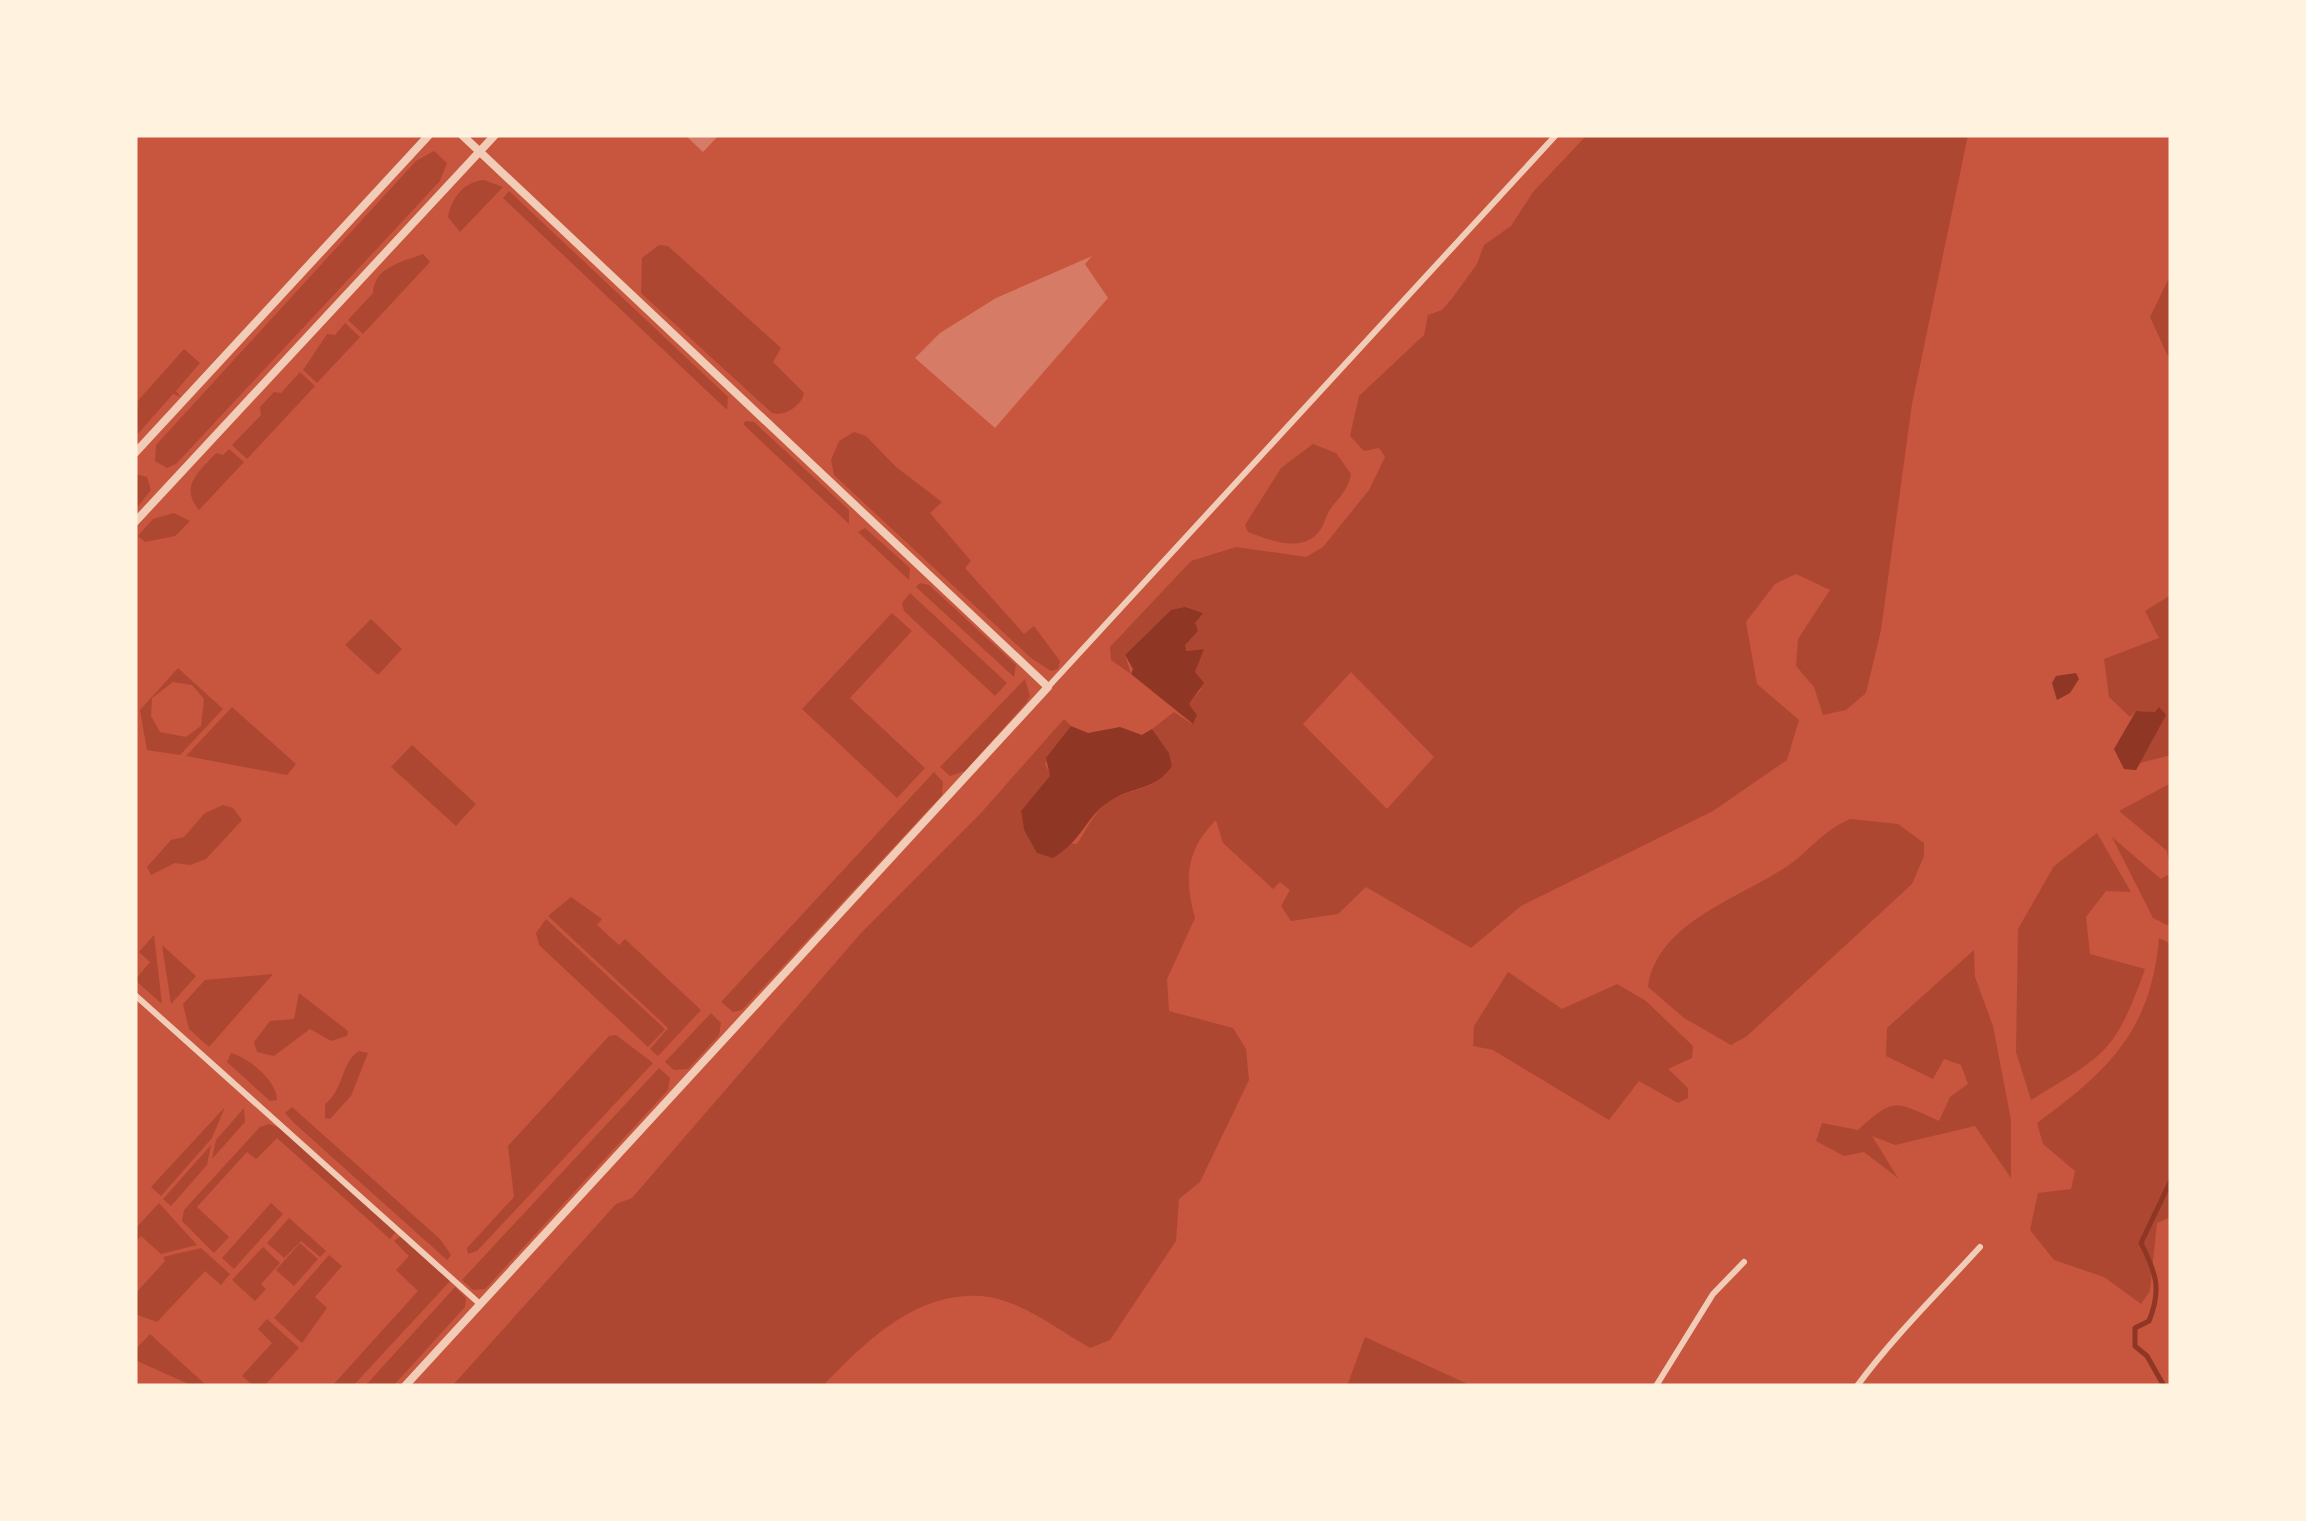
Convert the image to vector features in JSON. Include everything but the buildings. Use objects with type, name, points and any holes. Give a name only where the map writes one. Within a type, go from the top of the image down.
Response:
[{"type":"street","points":[[135,453],[429,135]]},
{"type":"street","points":[[462,135],[1048,687]]},
{"type":"street","points":[[135,522],[495,135]]},
{"type":"street","points":[[404,1386],[1556,135]]},
{"type":"street","points":[[135,994],[480,1304]]},
{"type":"street","points":[[1857,1386],[1894,1335],[1930,1305],[1980,1247]]},
{"type":"street","points":[[1656,1386],[1713,1294],[1744,1262]]},
{"type":"shaded area","points":[[1587,135],[1968,135],[1912,404],[1881,630],[1866,693],[1846,710],[1823,715],[1814,687],[1796,666],[1798,639],[1830,590],[1796,574],[1775,584],[1746,622],[1757,684],[1799,720],[1787,760],[1713,811],[1521,906],[1471,948],[1366,887],[1338,914],[1291,921],[1281,906],[1290,890],[1280,882],[1273,889],[1223,843],[1216,820],[1199,842],[1190,866],[1189,890],[1195,918],[1167,979],[1169,1011],[1233,1028],[1246,1049],[1249,1080],[1200,1182],[1179,1199],[1176,1241],[1110,1340],[1090,1348],[1008,1302],[979,1296],[955,1297],[912,1312],[892,1324],[823,1386],[452,1386],[616,1204],[632,1198],[861,933],[981,813],[1064,719],[1071,726],[1045,764],[1051,776],[1021,812],[1024,830],[1032,841],[1077,844],[1105,804],[1166,774],[1172,766],[1169,753],[1152,729],[1174,712],[1192,724],[1197,715],[1189,704],[1201,689],[1194,672],[1203,649],[1185,651],[1184,645],[1198,631],[1171,610],[1125,655],[1131,674],[1111,660],[1110,647],[1191,561],[1236,547],[1306,557],[1323,547],[1369,490],[1385,457],[1379,448],[1364,451],[1350,436],[1359,396],[1424,335],[1428,315],[1442,310],[1477,264],[1484,245],[1511,226],[1533,192]],"holes":[[[1351,672],[1434,757],[1387,809],[1303,724]]]},
{"type":"shaded area","points":[[434,151],[447,163],[440,181],[176,464],[167,468],[155,461],[156,445],[416,161]]},
{"type":"shaded area","points":[[484,180],[503,187],[460,232],[448,217],[452,203],[464,188]]},
{"type":"shaded area","points":[[509,191],[728,397],[727,410],[503,198]]},
{"type":"shaded area","points":[[659,245],[668,246],[781,348],[773,362],[804,393],[796,406],[787,412],[772,413],[641,293],[642,258]]},
{"type":"shaded area","points":[[423,254],[430,262],[363,334],[348,320],[373,293],[378,277]]},
{"type":"shaded area","points":[[2171,274],[2171,363],[2150,317]]},
{"type":"shaded area","points":[[345,323],[360,337],[317,383],[303,370],[327,334],[335,335]]},
{"type":"shaded area","points":[[184,349],[200,363],[176,391],[181,397],[173,394],[135,437],[135,404]]},
{"type":"shaded area","points":[[300,372],[315,386],[247,459],[232,445],[261,415],[260,407],[274,392],[281,393]]},
{"type":"shaded area","points":[[754,422],[849,510],[849,524],[743,424]]},
{"type":"shaded area","points":[[854,432],[866,436],[896,467],[942,502],[930,513],[971,561],[965,568],[1024,634],[1034,626],[1060,661],[1058,669],[1051,671],[1031,658],[834,475],[831,460],[839,441]]},
{"type":"shaded area","points":[[1313,444],[1336,453],[1351,474],[1321,529],[1314,537],[1296,543],[1248,532],[1245,525],[1281,468]]},
{"type":"shaded area","points":[[229,449],[244,462],[199,510],[191,486],[216,453],[223,455]]},
{"type":"shaded area","points":[[135,474],[147,477],[151,490],[135,510]]},
{"type":"shaded area","points":[[174,513],[190,521],[175,536],[145,542],[138,536],[153,519]]},
{"type":"shaded area","points":[[865,528],[910,568],[909,580],[858,532]]},
{"type":"shaded area","points":[[920,583],[929,585],[1016,665],[1014,677],[916,587]]},
{"type":"shaded area","points":[[910,593],[1007,683],[995,696],[904,611],[902,603]]},
{"type":"shaded area","points":[[2171,595],[2171,755],[2140,763],[2150,743],[2155,712],[2136,711],[2130,717],[2109,697],[2104,659],[2159,638],[2145,611]]},
{"type":"shaded area","points":[[1185,607],[1203,613],[1195,623],[1198,631],[1185,645],[1186,651],[1204,649],[1195,672],[1204,683],[1189,704],[1197,715],[1193,724],[1131,674],[1133,669],[1125,655],[1171,610]]},
{"type":"shaded area","points":[[892,613],[912,631],[850,698],[925,768],[897,798],[802,709]]},
{"type":"shaded area","points":[[371,619],[402,649],[378,675],[345,645]]},
{"type":"shaded area","points":[[178,668],[223,709],[180,755],[147,750],[140,710]],"holes":[[[173,682],[192,685],[204,699],[201,726],[186,737],[160,732],[151,716],[152,698]]]},
{"type":"shaded area","points":[[2076,673],[2079,679],[2070,693],[2057,700],[2052,683],[2056,676]]},
{"type":"shaded area","points":[[1025,679],[1030,696],[1026,703],[965,771],[950,776],[940,767]]},
{"type":"shaded area","points":[[232,707],[296,764],[287,775],[186,756]]},
{"type":"shaded area","points":[[2159,707],[2166,715],[2140,763],[2136,770],[2124,769],[2114,749],[2136,711],[2155,712]]},
{"type":"shaded area","points":[[1071,726],[1088,733],[1120,727],[1142,735],[1152,729],[1169,753],[1172,766],[1159,780],[1118,796],[1102,807],[1072,843],[1053,858],[1037,853],[1024,830],[1021,811],[1050,776],[1046,758]]},
{"type":"shaded area","points":[[412,745],[476,804],[456,826],[391,767]]},
{"type":"shaded area","points":[[934,772],[943,782],[942,795],[742,1010],[733,1012],[721,1002]]},
{"type":"shaded area","points":[[2171,783],[2171,873],[2167,851],[2119,811]]},
{"type":"shaded area","points":[[223,805],[233,808],[242,820],[206,859],[190,865],[175,863],[151,875],[147,867],[171,840],[184,837],[205,813]]},
{"type":"shaded area","points":[[1850,819],[1898,824],[1924,843],[1924,856],[1912,884],[1747,1036],[1731,1045],[1684,1018],[1648,987],[1655,964],[1684,929],[1789,865],[1825,834]]},
{"type":"shaded area","points":[[2097,833],[2131,892],[2106,891],[2086,917],[2090,954],[2145,969],[2125,1018],[2105,1049],[2031,1100],[2016,1052],[2018,929],[2054,866]]},
{"type":"shaded area","points":[[2112,837],[2161,879],[2171,873],[2171,927],[2153,918]]},
{"type":"shaded area","points":[[571,897],[602,919],[597,925],[619,945],[625,939],[701,1010],[658,1056],[650,1049],[668,1028],[548,916]]},
{"type":"shaded area","points":[[546,919],[665,1029],[648,1047],[539,945],[536,933]]},
{"type":"shaded area","points":[[154,935],[162,1004],[135,980],[150,962],[139,952]]},
{"type":"shaded area","points":[[2159,938],[2171,944],[2171,1217],[2157,1223],[2150,1291],[2141,1304],[2104,1277],[2054,1260],[2030,1230],[2038,1193],[2071,1189],[2075,1171],[2043,1144],[2037,1123],[2085,1085],[2122,1046],[2147,999]]},
{"type":"shaded area","points":[[162,945],[196,976],[171,1004]]},
{"type":"shaded area","points":[[1974,950],[1975,977],[1993,1026],[2011,1120],[2011,1178],[1975,1126],[1895,1145],[1872,1136],[1898,1178],[1864,1152],[1844,1156],[1816,1141],[1822,1123],[1858,1130],[1889,1107],[1904,1107],[1939,1121],[1950,1097],[1968,1084],[1961,1065],[1944,1059],[1933,1079],[1886,1056],[1887,1028]]},
{"type":"shaded area","points":[[1508,972],[1562,1009],[1617,984],[1646,1001],[1693,1046],[1692,1058],[1668,1069],[1688,1088],[1688,1098],[1678,1103],[1639,1081],[1609,1120],[1493,1050],[1473,1046],[1474,1026]]},
{"type":"shaded area","points":[[273,974],[209,1047],[189,1029],[183,1004],[205,980]]},
{"type":"shaded area","points":[[299,993],[348,1031],[347,1036],[331,1041],[310,1029],[274,1056],[257,1052],[254,1042],[270,1021],[294,1019]]},
{"type":"shaded area","points":[[711,1013],[721,1023],[719,1035],[688,1069],[674,1070],[665,1062]]},
{"type":"shaded area","points":[[616,1035],[653,1063],[477,1251],[468,1254],[467,1248],[514,1197],[508,1146],[609,1036]]},
{"type":"shaded area","points":[[359,1051],[368,1053],[351,1096],[330,1119],[325,1118],[325,1104]]},
{"type":"shaded area","points":[[231,1053],[261,1071],[277,1100],[270,1101],[227,1062]]},
{"type":"shaded area","points":[[659,1068],[670,1078],[668,1090],[485,1289],[473,1290],[462,1280]]},
{"type":"shaded area","points":[[225,1107],[212,1138],[161,1196],[151,1187]]},
{"type":"shaded area","points":[[292,1107],[440,1239],[451,1255],[447,1260],[294,1123],[285,1113]]},
{"type":"shaded area","points":[[244,1108],[245,1122],[212,1159],[216,1140]]},
{"type":"shaded area","points":[[269,1124],[280,1128],[396,1232],[390,1239],[277,1138],[256,1159],[247,1152],[197,1207],[229,1237],[214,1253],[182,1221],[184,1210],[260,1127]]},
{"type":"shaded area","points":[[211,1145],[207,1165],[171,1206],[163,1199]]},
{"type":"shaded area","points":[[159,1203],[197,1245],[161,1254],[141,1236],[135,1242],[135,1229]]},
{"type":"shaded area","points":[[271,1203],[283,1214],[234,1269],[222,1258]]},
{"type":"shaded area","points":[[289,1218],[326,1251],[320,1257],[301,1241],[284,1258],[267,1243]]},
{"type":"shaded area","points":[[401,1236],[451,1280],[353,1386],[332,1386],[418,1291],[396,1270],[409,1256],[394,1241]]},
{"type":"shaded area","points":[[300,1243],[318,1259],[294,1286],[276,1270]]},
{"type":"shaded area","points":[[263,1247],[280,1263],[261,1284],[266,1289],[255,1301],[232,1280]]},
{"type":"shaded area","points":[[201,1248],[230,1274],[221,1285],[205,1271],[157,1322],[135,1314],[135,1294],[165,1261],[163,1257]]},
{"type":"shaded area","points":[[329,1255],[342,1266],[315,1297],[327,1308],[302,1343],[274,1318]]},
{"type":"shaded area","points":[[455,1287],[466,1298],[465,1307],[393,1386],[365,1386]]},
{"type":"shaded area","points":[[267,1319],[299,1348],[264,1386],[254,1386],[242,1376],[272,1343],[258,1329]]},
{"type":"shaded area","points":[[150,1334],[207,1386],[193,1386],[135,1360],[135,1350]]},
{"type":"shaded area","points":[[1365,1337],[1472,1386],[1347,1386]]},
{"type":"waterway","points":[[2164,1386],[2147,1356],[2135,1346],[2135,1328],[2149,1321],[2156,1290],[2154,1272],[2141,1243],[2171,1180]]}]
